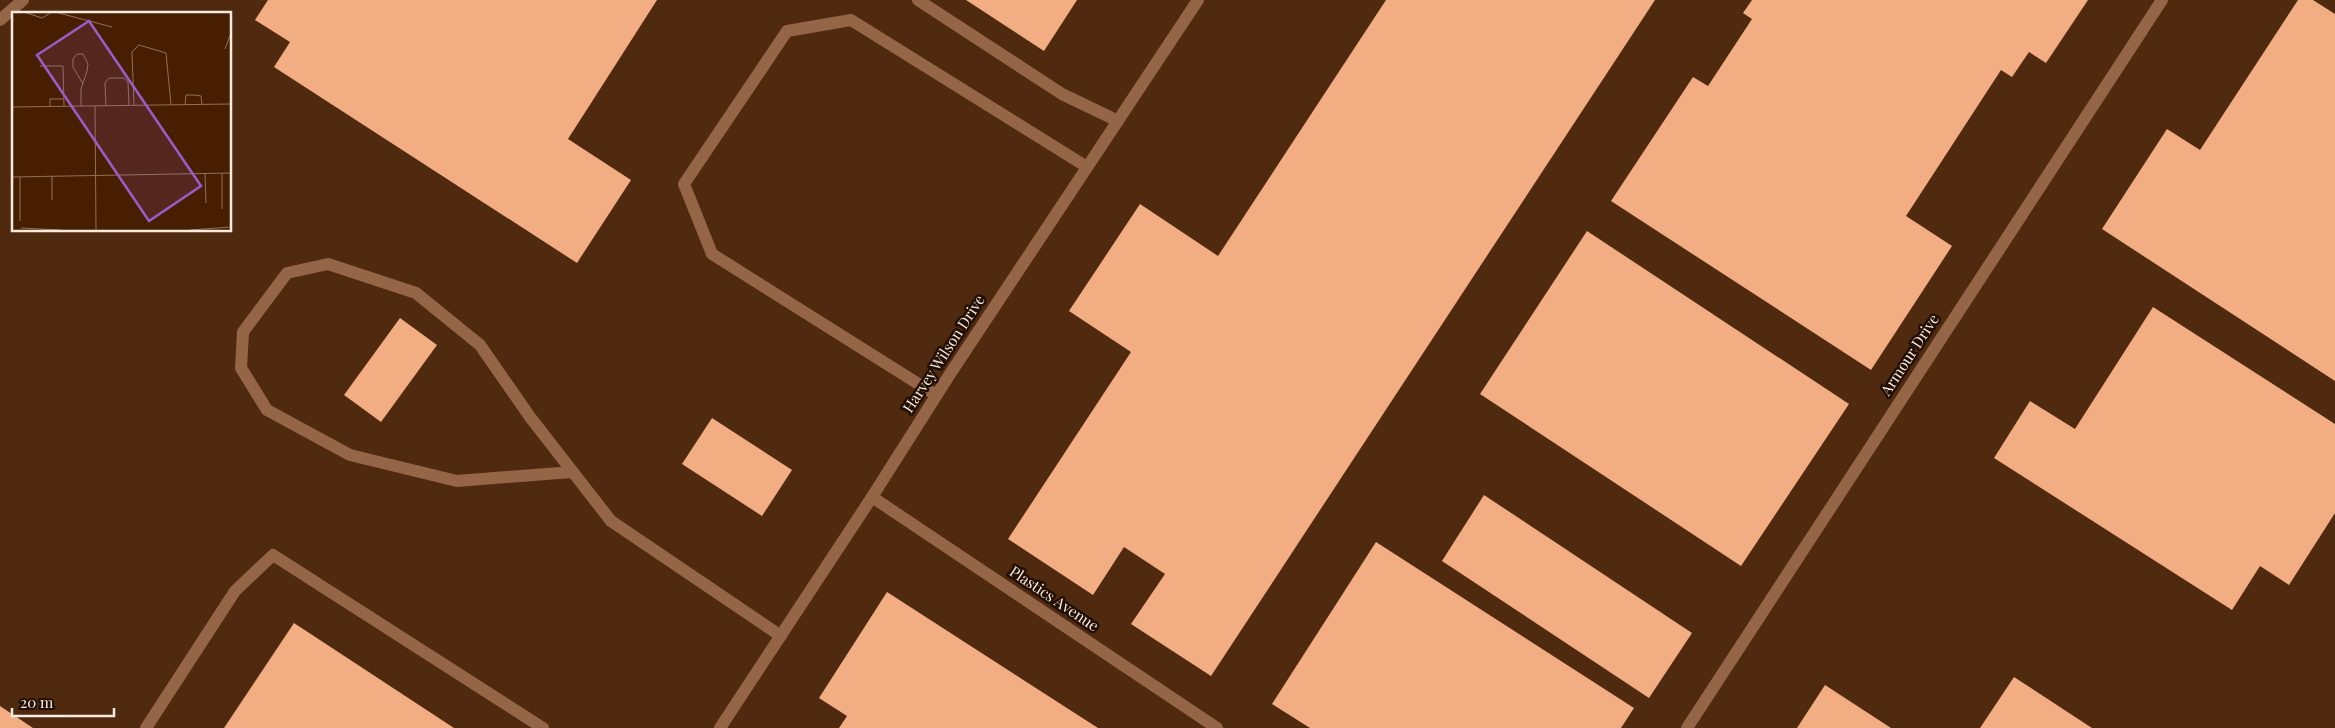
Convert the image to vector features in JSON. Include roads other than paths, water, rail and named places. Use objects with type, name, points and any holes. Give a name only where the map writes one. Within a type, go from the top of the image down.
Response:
[{"type":"street","points":[[0,20],[23,0]]},
{"type":"street","points":[[918,0],[1062,94],[1118,121]]},
{"type":"street","name":"Harvey Wilson Drive","points":[[720,728],[872,497],[936,395],[1198,0]]},
{"type":"street","name":"Armour Drive","points":[[1687,728],[2162,0]]},
{"type":"street","points":[[936,395],[712,254],[684,184],[787,31],[850,20],[1087,168]]},
{"type":"street","points":[[572,472],[457,480],[350,455],[267,410],[241,368],[243,332],[287,273],[295,271],[328,264],[416,293],[480,345],[530,417],[612,521],[781,636]]},
{"type":"street","name":"Plastics Avenue","points":[[872,497],[1218,728]]},
{"type":"street","points":[[146,728],[235,591],[273,555],[543,728]]}]
